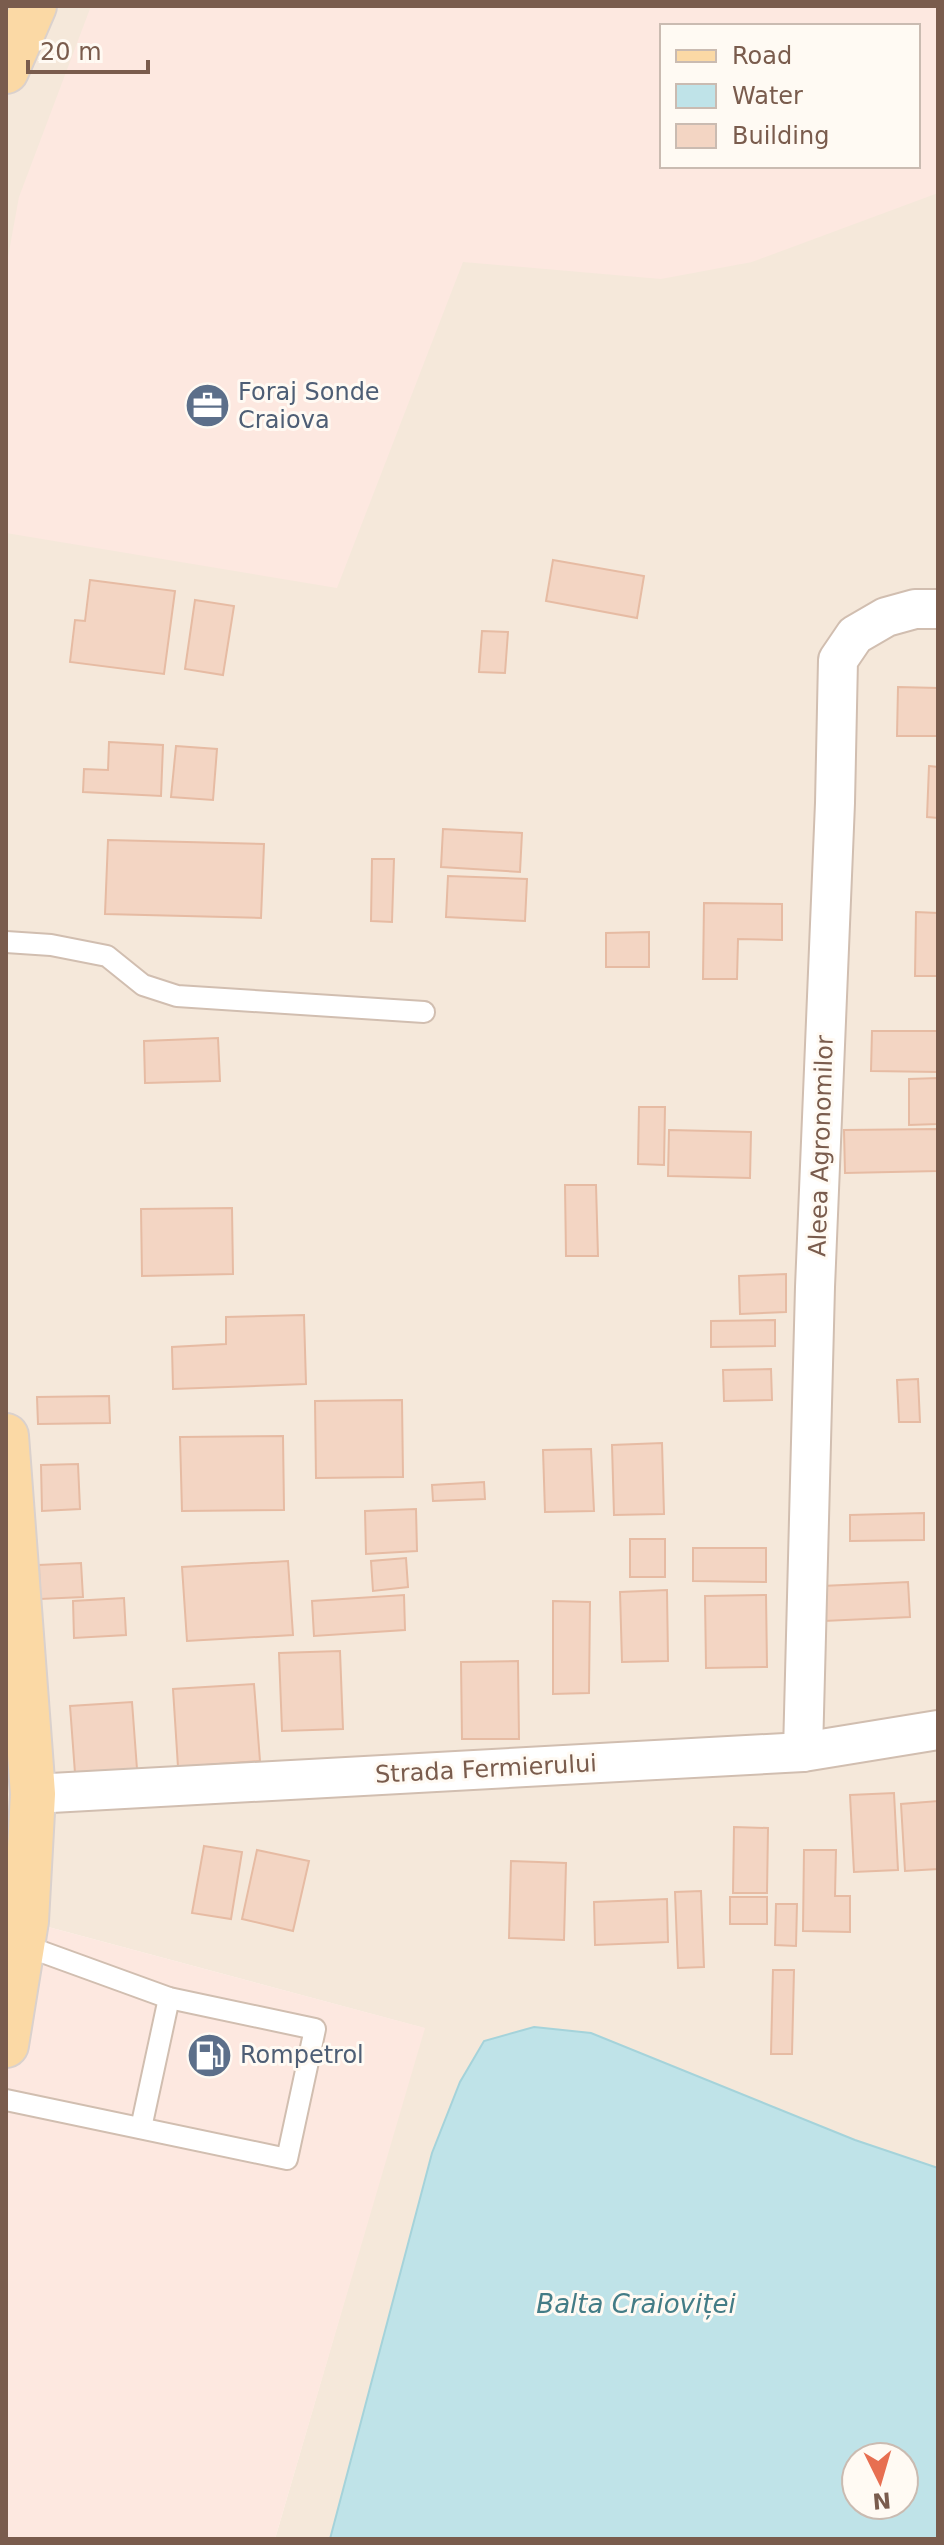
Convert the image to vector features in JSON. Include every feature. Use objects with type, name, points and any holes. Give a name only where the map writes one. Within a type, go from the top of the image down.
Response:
[{"type":"main road","points":[[6,71],[34,6]]},
{"type":"main road","points":[[6,1436],[33,1794],[6,2045]]},
{"type":"street","name":"Aleea Agronomilor","points":[[803,1752],[815,1287],[838,660],[855,635],[886,617],[915,609],[938,609]]},
{"type":"street","name":"Strada Fermierului","points":[[33,1794],[803,1752],[938,1730]]},
{"type":"lane","points":[[6,942],[51,945],[107,956],[143,985],[177,996],[424,1012]]},
{"type":"lane","points":[[6,2100],[287,2159],[315,2029],[169,1998],[15,1942]]},
{"type":"lane","points":[[141,2128],[169,1998]]},
{"type":"shaded area","points":[[6,6],[938,6],[938,2539],[275,2539],[424,2028],[26,1921],[6,1892]]},
{"type":"shaded area","name":"Foraj Sonde Craiova","points":[[91,6],[938,6],[938,193],[752,262],[661,279],[463,262],[337,588],[6,533],[6,268],[19,197]]},
{"type":"shaded area","points":[[26,1921],[425,2028],[275,2539],[6,2539],[6,2045]]},
{"type":"water","name":"Balta Craioviței","points":[[534,2027],[591,2033],[855,2140],[938,2168],[938,2539],[330,2539],[432,2153],[460,2082],[484,2041]]},
{"type":"building","points":[[553,560],[644,576],[637,618],[546,601]]},
{"type":"building","points":[[90,580],[175,591],[164,674],[70,662],[75,620],[85,621]]},
{"type":"building","points":[[195,600],[234,606],[223,675],[185,669]]},
{"type":"building","points":[[482,631],[508,632],[505,673],[479,672]]},
{"type":"building","points":[[898,687],[938,688],[938,736],[897,736]]},
{"type":"building","points":[[109,742],[163,745],[161,796],[83,792],[84,769],[108,770]]},
{"type":"building","points":[[176,746],[217,749],[213,800],[171,797]]},
{"type":"building","points":[[929,766],[938,767],[938,818],[927,817]]},
{"type":"building","points":[[443,829],[522,833],[520,872],[441,867]]},
{"type":"building","points":[[108,840],[264,844],[261,918],[105,914]]},
{"type":"building","points":[[372,859],[394,859],[392,922],[371,921]]},
{"type":"building","points":[[448,876],[527,879],[525,921],[446,917]]},
{"type":"building","points":[[704,903],[782,904],[782,940],[738,939],[737,979],[703,979]]},
{"type":"building","points":[[916,912],[938,913],[938,976],[915,976]]},
{"type":"building","points":[[649,932],[649,967],[606,967],[606,933]]},
{"type":"building","points":[[872,1031],[938,1031],[938,1072],[871,1071]]},
{"type":"building","points":[[218,1038],[220,1081],[145,1083],[144,1041]]},
{"type":"building","points":[[938,1078],[938,1124],[909,1125],[909,1079]]},
{"type":"building","points":[[639,1107],[665,1107],[664,1165],[638,1164]]},
{"type":"building","points":[[938,1129],[938,1171],[845,1173],[844,1130]]},
{"type":"building","points":[[669,1130],[751,1132],[750,1178],[668,1176]]},
{"type":"building","points":[[565,1185],[596,1185],[598,1256],[566,1256]]},
{"type":"building","points":[[232,1208],[233,1274],[142,1276],[141,1209]]},
{"type":"building","points":[[786,1274],[786,1312],[740,1314],[739,1276]]},
{"type":"building","points":[[304,1315],[306,1384],[173,1389],[172,1347],[226,1344],[226,1317]]},
{"type":"building","points":[[775,1320],[775,1346],[711,1347],[711,1321]]},
{"type":"building","points":[[771,1369],[772,1400],[724,1401],[723,1370]]},
{"type":"building","points":[[918,1379],[920,1422],[899,1422],[897,1380]]},
{"type":"building","points":[[109,1396],[110,1423],[38,1424],[37,1397]]},
{"type":"building","points":[[402,1400],[403,1477],[316,1478],[315,1401]]},
{"type":"building","points":[[283,1436],[284,1510],[182,1511],[180,1437]]},
{"type":"building","points":[[662,1443],[664,1514],[614,1515],[612,1445]]},
{"type":"building","points":[[591,1449],[594,1511],[545,1512],[543,1450]]},
{"type":"building","points":[[78,1464],[80,1509],[42,1511],[41,1465]]},
{"type":"building","points":[[484,1482],[485,1499],[433,1501],[432,1485]]},
{"type":"building","points":[[416,1509],[417,1551],[366,1554],[365,1511]]},
{"type":"building","points":[[924,1513],[924,1540],[850,1541],[850,1515]]},
{"type":"building","points":[[630,1539],[665,1539],[665,1577],[630,1577]]},
{"type":"building","points":[[693,1548],[766,1548],[766,1582],[693,1581]]},
{"type":"building","points":[[406,1558],[408,1587],[373,1591],[371,1561]]},
{"type":"building","points":[[288,1561],[293,1635],[187,1641],[182,1567]]},
{"type":"building","points":[[81,1563],[83,1597],[40,1599],[39,1565]]},
{"type":"building","points":[[908,1582],[910,1617],[824,1621],[822,1586]]},
{"type":"building","points":[[667,1590],[668,1661],[622,1662],[620,1592]]},
{"type":"building","points":[[404,1595],[405,1630],[314,1636],[312,1601]]},
{"type":"building","points":[[766,1595],[767,1667],[706,1668],[705,1596]]},
{"type":"building","points":[[124,1598],[126,1635],[74,1638],[73,1601]]},
{"type":"building","points":[[553,1601],[590,1602],[589,1693],[553,1694]]},
{"type":"building","points":[[340,1651],[343,1729],[282,1731],[279,1653]]},
{"type":"building","points":[[518,1661],[519,1739],[462,1739],[461,1662]]},
{"type":"building","points":[[254,1684],[260,1761],[178,1767],[173,1689]]},
{"type":"building","points":[[132,1702],[137,1769],[75,1773],[70,1706]]},
{"type":"building","points":[[894,1793],[898,1870],[854,1872],[850,1795]]},
{"type":"building","points":[[938,1801],[938,1869],[905,1871],[901,1804]]},
{"type":"building","points":[[734,1827],[768,1828],[767,1893],[733,1893]]},
{"type":"building","points":[[204,1846],[242,1852],[231,1919],[192,1913]]},
{"type":"building","points":[[257,1850],[309,1861],[293,1931],[242,1919]]},
{"type":"building","points":[[804,1850],[836,1850],[835,1896],[850,1896],[850,1932],[803,1931]]},
{"type":"building","points":[[511,1861],[566,1863],[564,1940],[509,1938]]},
{"type":"building","points":[[701,1891],[704,1967],[678,1968],[675,1892]]},
{"type":"building","points":[[730,1897],[767,1897],[767,1924],[730,1924]]},
{"type":"building","points":[[667,1899],[668,1942],[595,1945],[594,1902]]},
{"type":"building","points":[[776,1904],[797,1904],[796,1946],[775,1945]]},
{"type":"building","points":[[773,1970],[794,1970],[792,2054],[771,2054]]},
{"type":"place","name":"Foraj Sonde Craiova","points":[[207,406]]},
{"type":"place","name":"Rompetrol","points":[[209,2055]]}]
